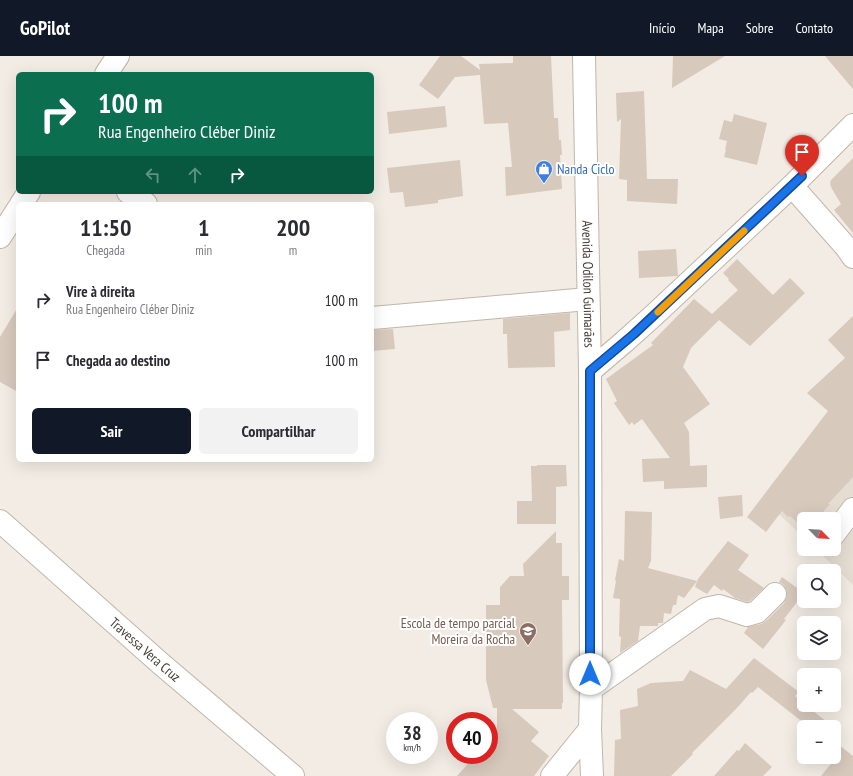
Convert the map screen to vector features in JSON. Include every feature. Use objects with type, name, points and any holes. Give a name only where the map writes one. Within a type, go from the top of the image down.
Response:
[{"type":"street","points":[[107,72],[118,56]]},
{"type":"street","name":"Avenida Odilon Guimarães","points":[[584,56],[590,371],[590,729],[592,776]]},
{"type":"street","points":[[590,371],[624,342],[792,186],[853,125]]},
{"type":"street","points":[[792,186],[853,257]]},
{"type":"street","points":[[131,194],[143,202]]},
{"type":"street","points":[[0,237],[16,212]]},
{"type":"street","points":[[374,318],[588,299]]},
{"type":"street","points":[[841,525],[853,509]]},
{"type":"street","name":"Travessa Vera Cruz","points":[[0,521],[160,664],[293,776]]},
{"type":"street","points":[[591,690],[705,609],[719,606],[747,615],[757,612],[775,594]]},
{"type":"street","points":[[552,776],[590,729]]},
{"type":"shaded area","points":[[853,390],[853,585],[841,573],[841,564],[831,564],[823,556],[841,556],[841,512],[797,512],[797,531],[762,498]]},
{"type":"building","points":[[440,56],[461,56],[480,70],[479,64],[513,63],[513,56],[551,56],[554,118],[558,118],[559,140],[561,140],[562,155],[560,155],[562,189],[506,196],[505,167],[512,167],[508,123],[484,124],[480,75],[455,77],[438,99],[419,85]]},
{"type":"building","points":[[673,56],[725,56],[672,88]]},
{"type":"building","points":[[825,56],[853,56],[853,89]]},
{"type":"building","points":[[644,91],[647,179],[678,179],[677,204],[627,201],[627,180],[619,179],[621,119],[617,122],[616,93]]},
{"type":"building","points":[[445,106],[447,127],[389,134],[387,112]]},
{"type":"building","points":[[734,114],[767,123],[757,165],[724,157],[727,141],[719,139],[724,120],[732,122]]},
{"type":"building","points":[[853,158],[853,233],[834,210],[841,204],[830,184],[831,180]]},
{"type":"building","points":[[460,160],[463,196],[438,200],[438,203],[405,207],[403,192],[390,193],[387,168]]},
{"type":"building","points":[[676,249],[678,276],[639,278],[638,251]]},
{"type":"building","points":[[737,259],[773,295],[790,278],[805,293],[750,346],[719,320],[691,348],[683,367],[710,404],[684,423],[689,432],[690,466],[707,465],[707,487],[664,489],[664,481],[643,482],[642,459],[670,458],[642,419],[634,425],[632,422],[629,425],[614,403],[617,401],[606,379],[653,345],[651,343],[694,299],[712,314],[738,290],[723,273]]},
{"type":"building","points":[[16,310],[16,391],[0,382],[0,337]]},
{"type":"building","points":[[570,313],[570,330],[554,332],[555,367],[508,368],[507,334],[503,334],[503,319]]},
{"type":"building","points":[[853,316],[853,477],[828,504],[830,504],[823,512],[797,512],[797,522],[782,511],[766,532],[747,517],[828,411],[807,393],[845,358],[828,340]]},
{"type":"building","points":[[393,329],[395,349],[374,351],[374,330]]},
{"type":"building","points":[[566,465],[567,486],[556,487],[556,524],[517,524],[517,501],[532,501],[531,466]]},
{"type":"building","points":[[742,495],[743,516],[720,519],[718,497]]},
{"type":"building","points":[[625,511],[652,512],[651,561],[648,568],[697,581],[684,598],[678,595],[676,605],[673,605],[671,614],[664,613],[663,623],[658,623],[658,626],[640,626],[638,641],[620,653],[620,599],[613,598],[619,559],[624,561]]},
{"type":"building","points":[[556,531],[556,543],[562,543],[562,576],[569,576],[569,600],[562,600],[562,709],[512,709],[539,732],[531,741],[549,756],[534,776],[457,776],[468,764],[498,764],[498,712],[497,708],[493,708],[486,680],[486,605],[500,605],[500,587],[510,576],[524,576],[523,564]]},
{"type":"building","points":[[728,541],[749,555],[738,570],[764,588],[750,601],[747,602],[735,598],[723,589],[722,591],[714,585],[707,594],[695,587],[698,579]]},
{"type":"building","points":[[782,577],[797,588],[797,602],[784,619],[786,620],[763,649],[744,633],[748,627],[761,624],[766,621],[784,603],[787,597],[787,591],[784,585],[779,582]]},
{"type":"building","points":[[754,658],[797,690],[795,696],[797,698],[797,712],[815,712],[824,720],[800,720],[758,687],[752,693],[751,692],[671,776],[614,776],[615,740],[621,739],[620,710],[638,706],[637,689],[651,683],[683,681],[690,670],[726,689]]},
{"type":"building","points":[[745,743],[772,767],[763,776],[714,776],[737,750],[739,751]]},
{"type":"building","points":[[841,747],[853,756],[853,776],[821,776],[831,764],[841,764]]},
{"type":"slow traffic","points":[[658,312],[744,231]]},
{"type":"place","name":"Nanda Ciclo","points":[[544,184]]},
{"type":"place","name":"Escola de tempo parcial Moreira da Rocha","points":[[528,646]]},
{"type":"route","points":[[590,674],[590,371],[634,334],[802,176]]}]
